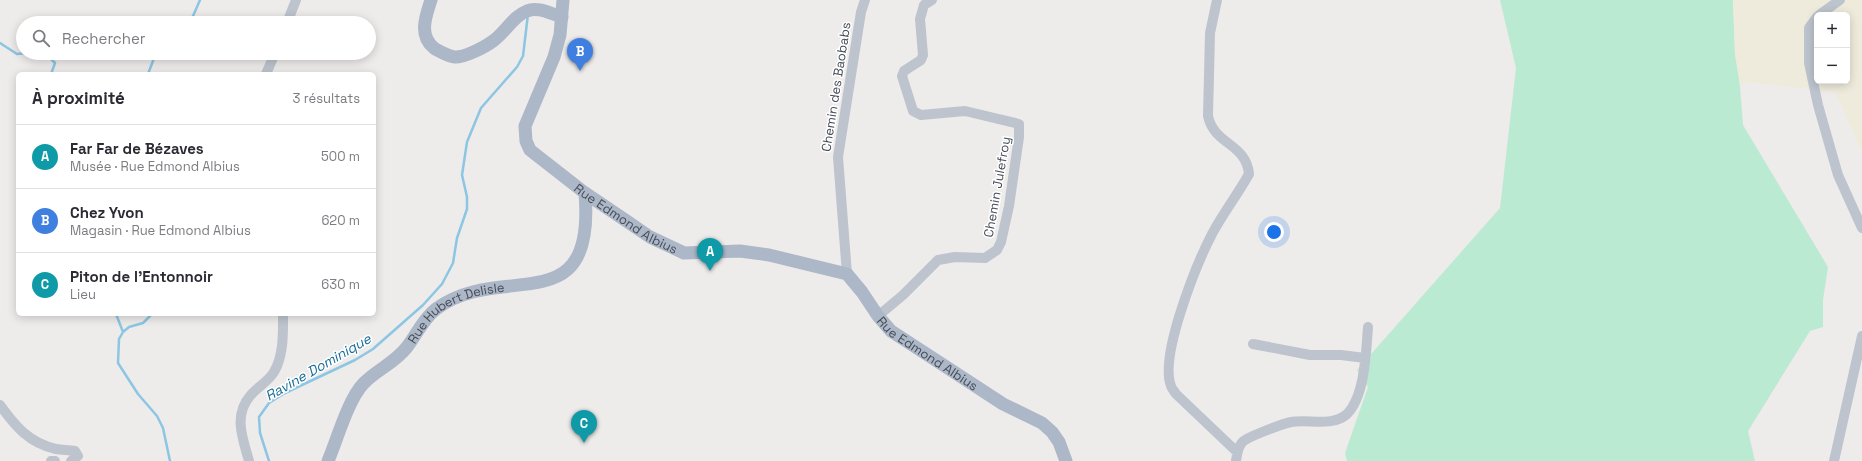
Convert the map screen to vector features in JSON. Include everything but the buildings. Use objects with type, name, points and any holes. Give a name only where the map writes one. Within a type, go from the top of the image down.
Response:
[{"type":"main road","points":[[431,0],[424,23],[426,37],[434,48],[454,57],[474,52],[493,41],[521,14],[534,9],[558,16]]},
{"type":"main road","name":"Rue Edmond Albius","points":[[564,0],[558,16],[554,57],[527,117],[524,134],[530,150],[585,193],[650,237],[684,253],[740,251],[791,260],[847,274],[891,331],[1003,404],[1042,423],[1052,432],[1059,442],[1066,461]]},
{"type":"main road","name":"Rue Hubert Delisle","points":[[328,461],[350,405],[363,384],[397,358],[408,347],[426,318],[436,308],[456,298],[478,291],[539,283],[552,279],[566,272],[581,252],[585,237],[585,193]]},
{"type":"street","points":[[290,16],[296,0]]},
{"type":"street","name":"Chemin des Baobabs","points":[[847,274],[838,157],[858,28],[865,0]]},
{"type":"street","name":"Chemin Julefroy","points":[[878,316],[903,295],[938,260],[955,257],[985,258],[997,250],[1001,242],[1009,206],[1019,137],[1019,124],[965,111],[921,115],[913,110],[907,95],[902,76],[904,71],[921,60],[923,55],[920,19],[924,5],[932,0]]},
{"type":"street","points":[[1217,0],[1210,33],[1208,116],[1210,126],[1217,134],[1243,155],[1248,164],[1249,174],[1213,232],[1198,263],[1173,338],[1170,361],[1171,385],[1176,394],[1236,456],[1244,440],[1291,422],[1339,420],[1348,413],[1358,396],[1365,358],[1368,327]]},
{"type":"street","points":[[1824,12],[1840,0]]},
{"type":"street","points":[[1814,21],[1809,28],[1809,63],[1818,105],[1838,175],[1862,228]]},
{"type":"street","points":[[267,72],[272,60]]},
{"type":"street","points":[[249,461],[240,426],[240,420],[244,404],[275,371],[282,346],[283,316]]},
{"type":"street","points":[[1834,461],[1862,336]]},
{"type":"street","points":[[1253,344],[1310,355],[1341,355],[1365,358]]},
{"type":"street","points":[[0,405],[14,425],[31,440],[57,449],[75,451],[78,456],[71,461]]},
{"type":"green space","points":[[1500,0],[1733,0],[1735,54],[1738,61],[1743,125],[1828,267],[1823,300],[1823,327],[1810,331],[1748,431],[1755,461],[1347,461],[1345,453],[1368,387],[1357,370],[1500,208],[1516,68]]},
{"type":"sand","points":[[1733,0],[1862,0],[1862,152],[1835,92],[1746,82],[1740,85],[1735,55]]},
{"type":"waterway","points":[[193,16],[200,0]]},
{"type":"waterway","name":"Ravine Dominique","points":[[269,461],[260,433],[259,417],[269,403],[285,393],[355,360],[373,349],[423,305],[442,284],[453,263],[457,238],[467,209],[467,197],[462,175],[467,142],[481,108],[517,67],[523,56],[528,14]]},
{"type":"waterway","points":[[0,43],[16,53]]},
{"type":"waterway","points":[[52,60],[55,63],[52,72]]},
{"type":"waterway","points":[[149,72],[153,60]]},
{"type":"waterway","points":[[117,316],[123,332]]},
{"type":"waterway","points":[[150,316],[143,323],[129,327],[123,332],[119,339],[118,363],[138,394],[157,416],[163,428],[170,461]]},
{"type":"place","name":"Chez Yvon","points":[[580,71]]},
{"type":"place","name":"Far Far de Bézaves","points":[[710,271]]},
{"type":"place","name":"Piton de l'Entonnoir","points":[[584,443]]}]
